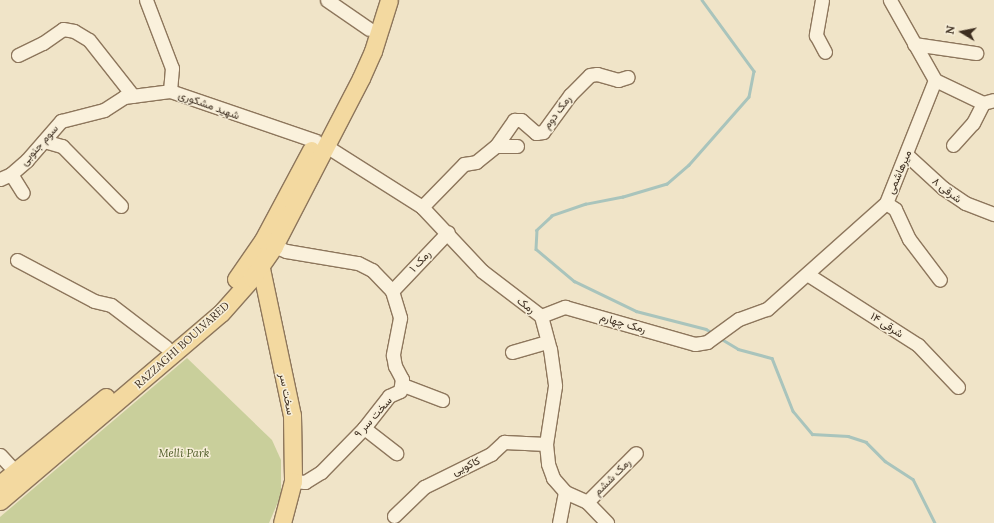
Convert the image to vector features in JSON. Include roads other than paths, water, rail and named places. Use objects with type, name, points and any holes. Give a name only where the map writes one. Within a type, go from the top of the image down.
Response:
[{"type":"main road","name":"RAZZAGHI BOULVARED","points":[[321,143],[369,29],[378,0]]},
{"type":"main road","name":"RAZZAGHI BOULVARED","points":[[0,501],[221,313],[268,243],[321,143],[373,51],[388,0]]},
{"type":"main road","name":"RAZZAGHI BOULVARED","points":[[0,484],[166,347],[214,305],[256,262]]},
{"type":"main road","name":"سخت سر","points":[[256,262],[292,415],[293,481],[282,523]]},
{"type":"street","name":"شهید مشکوری","points":[[146,0],[172,68],[170,91],[321,143]]},
{"type":"street","points":[[327,0],[369,29]]},
{"type":"street","points":[[822,0],[816,35],[825,52]]},
{"type":"street","points":[[890,0],[935,80],[988,101],[973,123],[953,145]]},
{"type":"street","points":[[18,55],[43,43],[63,29],[74,30],[89,40],[133,96]]},
{"type":"street","points":[[914,44],[976,53]]},
{"type":"street","name":"رمک دوم","points":[[422,207],[464,164],[476,162],[496,146],[514,120],[521,120],[536,133],[543,132],[570,95],[590,74],[597,74],[618,80],[628,77]]},
{"type":"street","name":"میرهاشمی","points":[[707,342],[726,327],[767,309],[886,203],[907,155],[935,80]]},
{"type":"street","name":"سوم جنوبی","points":[[6,177],[44,141],[61,121],[104,110],[124,97],[170,91]]},
{"type":"street","points":[[44,141],[62,146],[121,206]]},
{"type":"street","name":"رمک","points":[[321,143],[422,207],[448,232],[482,271],[541,316],[548,342],[555,386],[546,444],[553,478],[565,492],[587,502],[607,523]]},
{"type":"street","points":[[496,146],[517,146]]},
{"type":"street","name":"شرقی ۸","points":[[907,155],[943,188],[965,203],[994,214]]},
{"type":"street","points":[[6,177],[23,193]]},
{"type":"street","points":[[886,203],[895,210],[909,239],[940,280]]},
{"type":"street","name":"رمک ۱","points":[[392,291],[448,232]]},
{"type":"street","points":[[268,243],[286,251],[358,263],[372,270],[392,291],[400,318],[393,355],[403,385],[442,400]]},
{"type":"street","points":[[17,260],[94,301],[111,305],[166,347]]},
{"type":"street","name":"شرقی ۱۴","points":[[807,274],[918,345],[958,387]]},
{"type":"street","name":"رمک چهارم","points":[[541,316],[565,307],[695,344],[707,342]]},
{"type":"street","points":[[512,352],[548,342]]},
{"type":"street","name":"سخت سر ۹","points":[[293,481],[306,482],[321,472],[364,428],[389,396],[400,391],[403,385]]},
{"type":"street","points":[[364,428],[396,453]]},
{"type":"street","name":"کاکویی","points":[[394,516],[424,487],[491,454],[504,442],[546,444]]},
{"type":"street","name":"رمک ششم","points":[[587,502],[636,452]]},
{"type":"street","points":[[0,455],[15,471]]},
{"type":"street","points":[[559,523],[565,492]]},
{"type":"waterway","points":[[702,0],[754,71],[749,97],[689,165],[667,184],[623,197],[586,204],[552,216],[537,230],[536,249],[574,281],[636,311],[706,329],[713,333]]},
{"type":"waterway","points":[[720,338],[738,349],[772,358],[793,411],[812,434],[848,436],[866,442],[885,461],[913,479],[935,523]]},
{"type":"park label","name":"Melli Park","points":[[184,453]]}]
